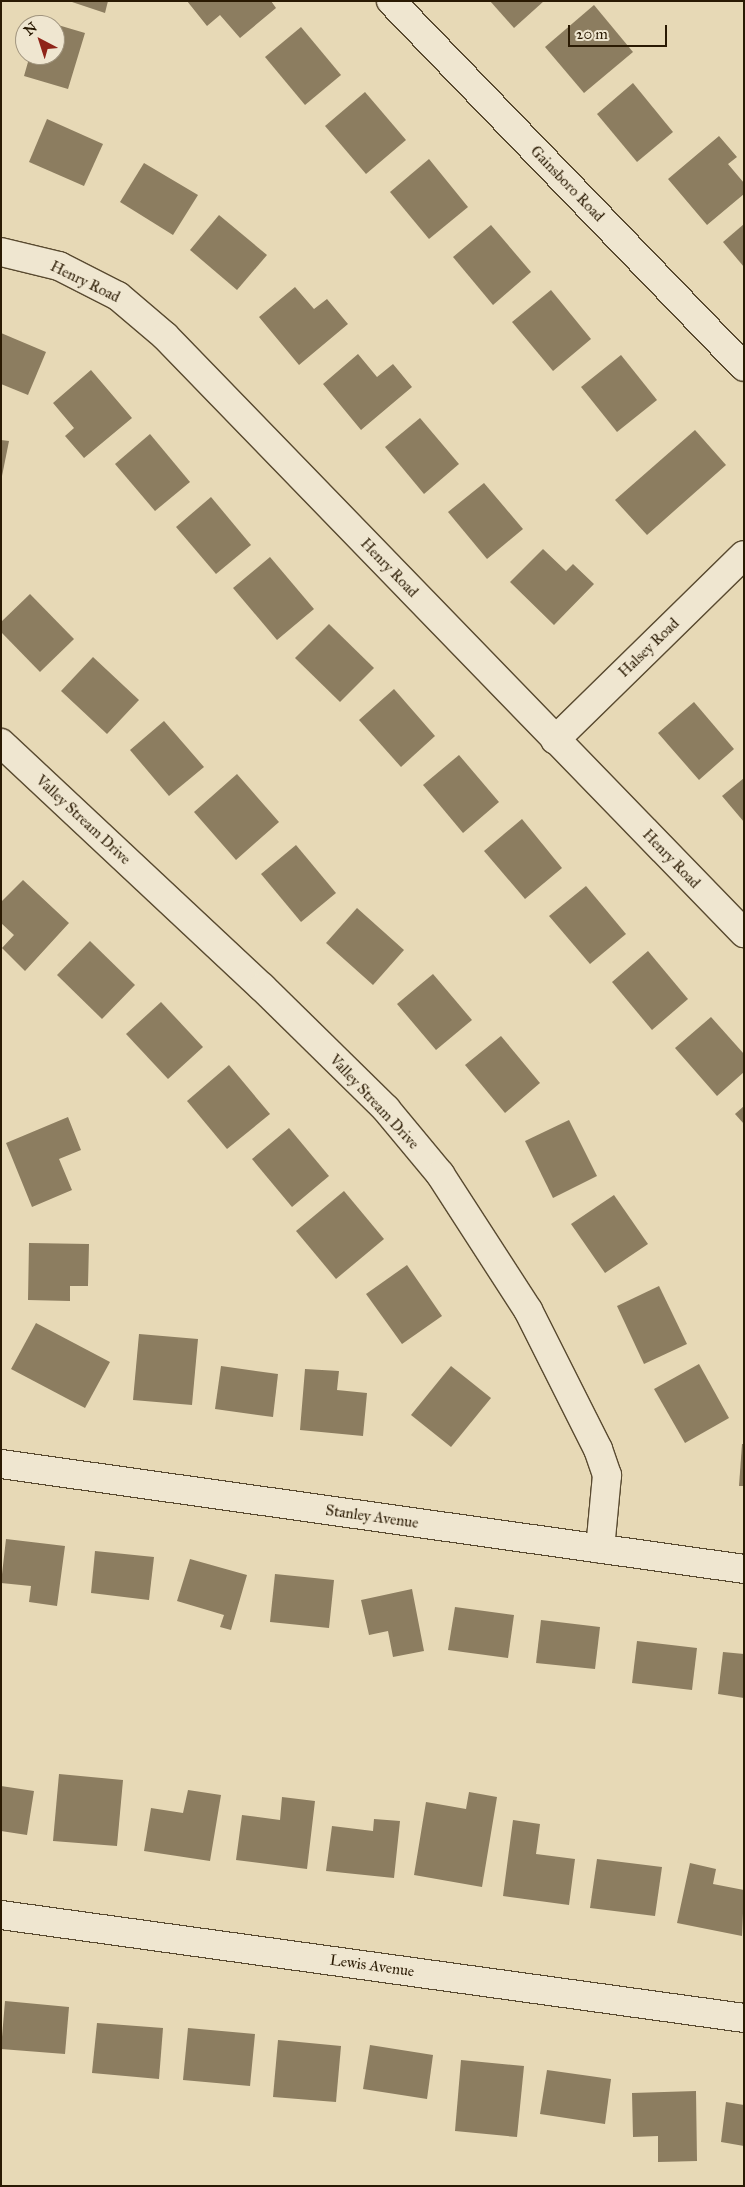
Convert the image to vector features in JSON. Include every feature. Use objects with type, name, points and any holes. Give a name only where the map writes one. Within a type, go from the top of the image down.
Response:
[{"type":"street","name":"Gainsboro Road","points":[[391,1],[744,367]]},
{"type":"street","name":"Henry Road","points":[[1,252],[59,266],[118,296],[165,336],[744,933]]},
{"type":"street","name":"Halsey Road","points":[[555,740],[744,555]]},
{"type":"street","name":"Valley Stream Drive","points":[[1,743],[283,1008],[386,1109],[440,1174],[528,1310],[598,1450],[607,1475],[600,1549]]},
{"type":"street","name":"Stanley Avenue","points":[[1,1464],[744,1569]]},
{"type":"street","name":"Lewis Avenue","points":[[1,1915],[744,2018]]},
{"type":"building","points":[[69,1],[108,1],[105,13]]},
{"type":"building","points":[[187,1],[271,1],[276,8],[240,38],[220,15],[207,26]]},
{"type":"building","points":[[490,1],[544,1],[514,28]]},
{"type":"building","points":[[594,5],[633,52],[584,93],[545,47]]},
{"type":"building","points":[[65,27],[85,33],[68,89],[24,76],[27,65],[65,65]]},
{"type":"building","points":[[301,27],[341,75],[305,105],[265,57]]},
{"type":"building","points":[[633,83],[673,132],[637,162],[597,114]]},
{"type":"building","points":[[365,92],[406,140],[366,174],[325,126]]},
{"type":"building","points":[[47,119],[103,144],[84,186],[29,162]]},
{"type":"building","points":[[719,136],[737,157],[728,164],[744,183],[744,194],[707,225],[668,179]]},
{"type":"building","points":[[429,159],[468,207],[429,239],[390,192]]},
{"type":"building","points":[[144,163],[198,195],[173,235],[120,202]]},
{"type":"building","points":[[219,215],[267,255],[237,290],[190,250]]},
{"type":"building","points":[[744,224],[744,267],[723,242]]},
{"type":"building","points":[[491,225],[531,272],[493,305],[453,257]]},
{"type":"building","points":[[295,287],[314,309],[327,299],[348,324],[299,365],[259,317]]},
{"type":"building","points":[[551,290],[591,339],[553,371],[512,322]]},
{"type":"building","points":[[1,333],[46,352],[28,395],[1,384]]},
{"type":"building","points":[[358,354],[377,377],[393,364],[412,387],[361,430],[323,384]]},
{"type":"building","points":[[621,355],[657,400],[617,432],[581,387]]},
{"type":"building","points":[[91,370],[132,418],[84,458],[65,436],[74,428],[53,403]]},
{"type":"building","points":[[420,418],[459,464],[424,494],[385,447]]},
{"type":"building","points":[[695,430],[726,465],[647,535],[615,500]]},
{"type":"building","points":[[150,434],[190,482],[155,511],[115,464]]},
{"type":"building","points":[[1,440],[9,441],[2,476],[1,476]]},
{"type":"building","points":[[484,483],[523,529],[487,559],[448,512]]},
{"type":"building","points":[[211,497],[251,545],[216,574],[176,527]]},
{"type":"building","points":[[543,549],[566,571],[573,564],[594,584],[554,625],[510,582]]},
{"type":"building","points":[[270,557],[314,609],[277,640],[233,588]]},
{"type":"building","points":[[30,594],[74,639],[40,672],[1,632],[1,622]]},
{"type":"building","points":[[329,624],[374,668],[340,702],[295,658]]},
{"type":"building","points":[[93,657],[139,700],[107,734],[61,691]]},
{"type":"building","points":[[394,689],[435,736],[401,767],[359,720]]},
{"type":"building","points":[[694,702],[734,749],[699,780],[658,733]]},
{"type":"building","points":[[164,721],[204,767],[169,796],[130,750]]},
{"type":"building","points":[[459,755],[499,802],[463,833],[423,785]]},
{"type":"building","points":[[237,774],[279,822],[236,860],[194,812]]},
{"type":"building","points":[[744,778],[744,822],[722,796]]},
{"type":"building","points":[[522,819],[562,868],[525,899],[484,851]]},
{"type":"building","points":[[296,845],[336,893],[301,922],[261,874]]},
{"type":"building","points":[[23,880],[69,923],[25,971],[2,948],[14,935],[1,923],[1,902]]},
{"type":"building","points":[[586,886],[626,934],[590,964],[549,916]]},
{"type":"building","points":[[357,908],[404,950],[373,985],[326,943]]},
{"type":"building","points":[[90,941],[135,985],[102,1019],[57,975]]},
{"type":"building","points":[[648,951],[688,999],[652,1030],[612,982]]},
{"type":"building","points":[[433,974],[472,1020],[436,1050],[397,1004]]},
{"type":"building","points":[[161,1002],[203,1047],[168,1079],[126,1034]]},
{"type":"building","points":[[711,1017],[744,1054],[744,1072],[717,1096],[675,1048]]},
{"type":"building","points":[[501,1036],[540,1083],[505,1113],[465,1065]]},
{"type":"building","points":[[229,1065],[270,1114],[227,1149],[187,1101]]},
{"type":"building","points":[[744,1106],[744,1124],[735,1114]]},
{"type":"building","points":[[68,1117],[81,1150],[59,1159],[72,1190],[32,1207],[6,1143]]},
{"type":"building","points":[[569,1120],[597,1176],[553,1198],[525,1141]]},
{"type":"building","points":[[289,1128],[329,1176],[292,1207],[252,1159]]},
{"type":"building","points":[[344,1191],[384,1239],[336,1279],[296,1231]]},
{"type":"building","points":[[614,1195],[648,1244],[605,1273],[571,1224]]},
{"type":"building","points":[[29,1243],[89,1244],[88,1286],[70,1286],[70,1301],[28,1300]]},
{"type":"building","points":[[407,1265],[442,1316],[402,1344],[366,1294]]},
{"type":"building","points":[[659,1286],[687,1344],[644,1364],[617,1306]]},
{"type":"building","points":[[36,1323],[110,1362],[85,1408],[11,1369]]},
{"type":"building","points":[[139,1334],[198,1339],[192,1405],[133,1400]]},
{"type":"building","points":[[699,1364],[729,1418],[685,1443],[654,1389]]},
{"type":"building","points":[[221,1366],[278,1374],[273,1417],[215,1409]]},
{"type":"building","points":[[451,1366],[491,1398],[451,1447],[411,1415]]},
{"type":"building","points":[[305,1369],[339,1371],[337,1390],[367,1393],[363,1436],[300,1430]]},
{"type":"building","points":[[742,1444],[744,1444],[744,1486],[739,1486]]},
{"type":"building","points":[[6,1539],[65,1546],[57,1606],[29,1602],[31,1586],[1,1583]]},
{"type":"building","points":[[95,1551],[154,1557],[149,1600],[91,1593]]},
{"type":"building","points":[[190,1559],[247,1575],[231,1630],[220,1627],[224,1615],[177,1601]]},
{"type":"building","points":[[275,1574],[334,1580],[329,1628],[270,1622]]},
{"type":"building","points":[[412,1589],[424,1651],[393,1657],[388,1631],[369,1635],[361,1600]]},
{"type":"building","points":[[455,1607],[514,1615],[508,1658],[448,1650]]},
{"type":"building","points":[[541,1620],[600,1627],[595,1669],[536,1663]]},
{"type":"building","points":[[637,1641],[697,1648],[692,1690],[632,1683]]},
{"type":"building","points":[[723,1652],[744,1654],[744,1698],[718,1694]]},
{"type":"building","points":[[59,1774],[123,1780],[117,1846],[53,1841]]},
{"type":"building","points":[[1,1786],[34,1791],[27,1835],[1,1831]]},
{"type":"building","points":[[188,1790],[221,1795],[210,1861],[144,1851],[151,1808],[183,1813]]},
{"type":"building","points":[[469,1792],[497,1797],[482,1887],[414,1875],[426,1802],[466,1809]]},
{"type":"building","points":[[282,1797],[315,1801],[307,1869],[236,1860],[242,1815],[280,1820]]},
{"type":"building","points":[[374,1819],[400,1821],[394,1878],[326,1871],[332,1826],[373,1831]]},
{"type":"building","points":[[513,1820],[540,1824],[536,1854],[575,1859],[569,1905],[503,1896]]},
{"type":"building","points":[[597,1859],[662,1867],[655,1916],[590,1908]]},
{"type":"building","points":[[690,1863],[716,1869],[713,1884],[744,1890],[742,1936],[677,1923]]},
{"type":"building","points":[[5,2001],[69,2007],[65,2054],[1,2049]]},
{"type":"building","points":[[97,2023],[163,2028],[159,2079],[92,2073]]},
{"type":"building","points":[[188,2028],[255,2034],[250,2086],[183,2080]]},
{"type":"building","points":[[278,2040],[341,2046],[336,2102],[273,2097]]},
{"type":"building","points":[[370,2045],[433,2055],[427,2099],[363,2089]]},
{"type":"building","points":[[461,2060],[524,2066],[517,2137],[455,2131]]},
{"type":"building","points":[[547,2070],[611,2079],[605,2124],[540,2114]]},
{"type":"building","points":[[696,2091],[697,2161],[658,2162],[658,2136],[633,2137],[632,2093]]},
{"type":"building","points":[[726,2102],[744,2105],[744,2146],[721,2142]]}]
